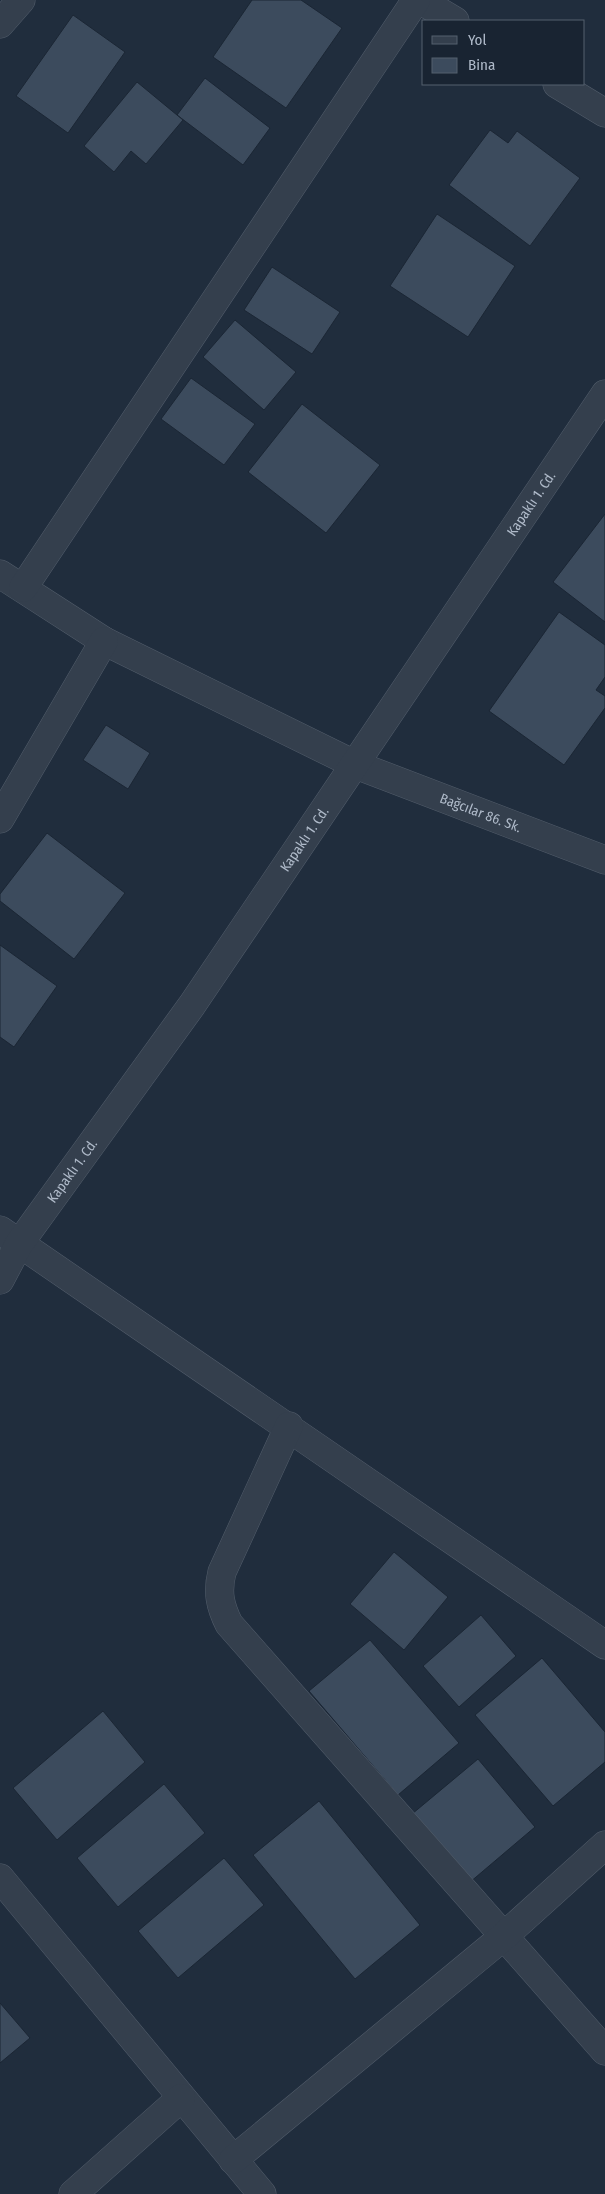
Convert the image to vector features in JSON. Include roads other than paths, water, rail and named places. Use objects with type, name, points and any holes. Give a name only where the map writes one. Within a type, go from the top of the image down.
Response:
[{"type":"street","points":[[0,24],[21,0]]},
{"type":"street","points":[[23,588],[416,0]]},
{"type":"street","points":[[420,0],[453,20]]},
{"type":"street","points":[[559,85],[605,113]]},
{"type":"street","name":"Kapaklı 1. Cd.","points":[[0,1280],[9,1237],[192,1005],[605,394]]},
{"type":"street","name":"Bağcılar 86. Sk.","points":[[0,574],[104,641],[356,765],[605,860]]},
{"type":"street","points":[[0,819],[104,641]]},
{"type":"street","points":[[9,1237],[289,1426],[605,1645]]},
{"type":"street","points":[[289,1426],[222,1572],[218,1586],[220,1606],[228,1624],[605,2051]]},
{"type":"street","points":[[233,2160],[503,1937],[605,1845]]},
{"type":"street","points":[[0,1878],[262,2194]]},
{"type":"street","points":[[73,2194],[181,2098]]}]
